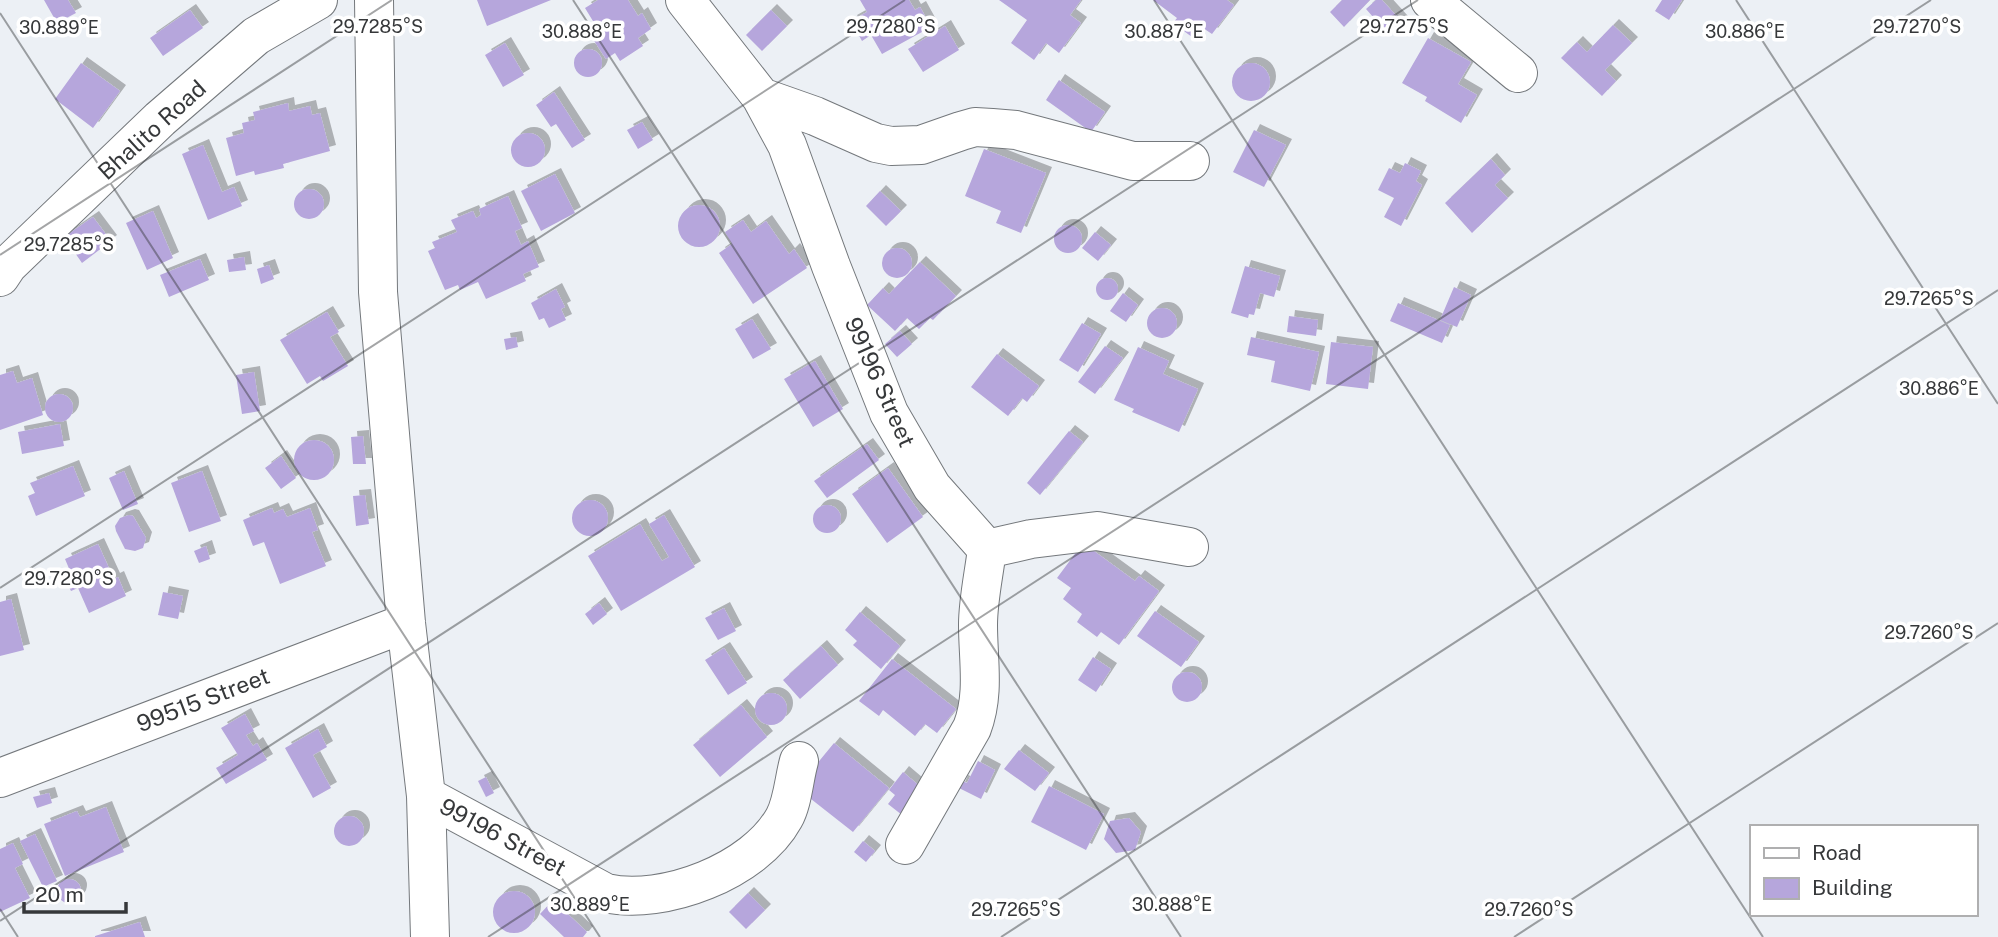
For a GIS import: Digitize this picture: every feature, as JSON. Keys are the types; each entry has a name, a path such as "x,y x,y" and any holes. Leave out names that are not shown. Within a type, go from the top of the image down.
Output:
{"street":[{"name":"Bhalito Road","path":"0,276 8,265 160,119 256,36 318,0"},
{"path":"374,0 377,292 406,623 426,796 430,937"},
{"name":"99196 Street","path":"685,0 761,97 787,145 889,413 932,487 987,549"},
{"path":"1430,0 1518,73"},
{"path":"761,97 815,116 876,143 891,146 921,145 961,131 992,128 1016,130 1133,161 1190,161"},
{"path":"905,845 977,715 980,691 978,622 987,549 1031,539 1097,531 1189,547"},
{"name":"99515 Street","path":"0,778 406,623"},
{"name":"99196 Street","path":"426,796 606,893 655,896 729,869 769,840 785,816 799,761"}],"building":[{"path":"44,0 68,0 76,13 57,23"},
{"path":"477,0 551,0 487,26"},
{"path":"598,0 628,0 638,16 642,13 651,29 638,38 643,46 620,61 615,53 606,59 591,36 599,31 585,8"},
{"path":"860,0 909,0 915,10 920,7 931,27 882,54 871,35 862,41 851,21 867,12"},
{"path":"999,0 1081,0 1070,15 1081,23 1059,53 1046,43 1034,60 1011,43 1027,20"},
{"path":"1153,0 1227,0 1234,5 1212,34 1200,26 1192,37 1173,23 1177,18"},
{"path":"1342,0 1370,0 1344,27 1330,12"},
{"path":"1376,0 1382,0 1402,22 1388,34 1366,9"},
{"path":"1662,0 1682,0 1669,20 1655,11"},
{"path":"190,10 203,28 163,56 150,38"},
{"path":"771,10 787,26 762,51 746,35"},
{"path":"1613,25 1632,43 1605,70 1616,81 1602,96 1561,58 1577,42 1587,52"},
{"path":"945,26 959,50 923,72 908,49"},
{"path":"1428,38 1471,62 1458,84 1477,95 1461,123 1425,101 1427,97 1402,83"},
{"path":"505,43 524,75 503,87 485,55"},
{"path":"588,49 598,53 602,63 598,73 588,77 578,73 574,63 578,53"},
{"path":"81,63 120,91 93,128 55,99"},
{"path":"1251,63 1264,69 1270,82 1264,95 1251,101 1238,95 1232,82 1238,69"},
{"path":"1059,80 1105,112 1091,132 1046,100"},
{"path":"554,92 585,140 572,148 556,124 551,127 536,105"},
{"path":"288,103 289,111 310,106 312,115 320,113 330,151 283,164 284,168 255,175 254,171 236,176 226,138 244,133 242,123 255,120 253,112"},
{"path":"642,122 653,140 638,149 627,130"},
{"path":"1254,130 1286,145 1264,187 1233,172"},
{"path":"528,133 540,138 545,150 540,162 528,167 516,162 511,150 516,138"},
{"path":"203,145 222,192 234,187 242,206 208,220 182,154"},
{"path":"984,149 1046,173 1021,233 996,223 1001,211 965,196"},
{"path":"1491,159 1505,175 1495,185 1508,198 1472,233 1445,203"},
{"path":"1405,163 1421,171 1416,181 1422,185 1401,226 1384,217 1394,198 1378,190 1389,168 1400,173"},
{"path":"555,174 575,213 541,231 521,191"},
{"path":"309,189 320,193 324,204 320,215 309,219 298,215 294,204 298,193"},
{"path":"880,191 901,211 886,226 866,206"},
{"path":"508,196 522,228 515,231 521,245 528,241 539,267 523,274 526,281 486,299 478,282 460,290 458,285 445,290 428,251 435,248 432,242 457,232 451,220 473,211 476,218 481,215 479,209"},
{"path":"699,205 714,211 720,226 714,241 699,247 684,241 678,226 684,211"},
{"path":"153,211 173,258 147,270 126,223"},
{"path":"93,217 111,241 82,263 64,237"},
{"path":"743,220 751,232 766,221 789,254 794,249 807,268 753,304 719,253 732,244 725,232"},
{"path":"1068,225 1078,229 1082,239 1078,249 1068,253 1058,249 1054,239 1058,229"},
{"path":"1095,232 1111,245 1098,261 1082,248"},
{"path":"897,248 908,252 912,263 908,274 897,278 886,274 882,263 886,252"},
{"path":"244,257 246,270 229,272 227,260"},
{"path":"200,259 209,280 169,297 160,275"},
{"path":"920,262 956,296 933,320 930,318 919,329 907,318 895,331 867,305 883,288 889,294"},
{"path":"269,265 274,279 261,284 257,269"},
{"path":"1245,266 1280,276 1274,297 1260,293 1254,315 1249,314 1248,318 1231,313"},
{"path":"1107,278 1115,281 1118,289 1115,297 1107,300 1099,297 1096,289 1099,281"},
{"path":"1454,287 1471,295 1457,327 1440,320"},
{"path":"556,289 565,307 561,309 566,320 549,328 544,318 539,320 531,303"},
{"path":"1123,293 1138,305 1126,322 1110,311"},
{"path":"1398,303 1450,325 1442,343 1390,321"},
{"path":"1162,308 1173,312 1177,323 1173,334 1162,338 1151,334 1147,323 1151,312"},
{"path":"327,312 339,332 330,337 348,366 323,381 320,376 307,384 280,340"},
{"path":"1289,316 1318,320 1316,336 1287,332"},
{"path":"752,319 771,349 753,359 735,329"},
{"path":"1082,323 1101,334 1078,372 1059,360"},
{"path":"900,331 912,344 897,357 885,344"},
{"path":"516,337 518,347 506,350 504,339"},
{"path":"1251,337 1319,352 1310,391 1271,382 1275,361 1247,355"},
{"path":"1331,342 1373,347 1368,389 1326,384"},
{"path":"1105,346 1123,358 1095,394 1078,382"},
{"path":"1138,347 1169,361 1163,374 1198,389 1179,432 1132,412 1134,409 1114,400"},
{"path":"997,354 1039,386 1027,402 1022,398 1008,416 971,387"},
{"path":"815,361 843,409 813,427 784,379"},
{"path":"13,371 17,383 32,378 43,415 0,430 0,375"},
{"path":"254,372 260,411 242,414 236,375"},
{"path":"59,394 69,398 73,408 69,418 59,422 49,418 45,408 49,398"},
{"path":"60,424 64,446 22,454 18,432"},
{"path":"1069,431 1083,442 1040,495 1027,483"},
{"path":"363,436 366,464 353,464 351,437"},
{"path":"314,440 322,441 328,446 333,452 333,468 328,474 322,479 314,480 306,479 300,474 295,468 294,460 295,452 300,446 306,441"},
{"path":"867,444 879,460 827,498 814,481"},
{"path":"281,456 296,478 281,489 265,468"},
{"path":"73,466 85,496 36,516 28,496 35,493 30,483"},
{"path":"888,468 923,517 887,543 852,494"},
{"path":"124,471 138,504 123,510 109,478"},
{"path":"202,471 221,521 189,532 171,483"},
{"path":"365,495 369,524 356,526 353,496"},
{"path":"590,500 603,505 608,518 603,531 590,536 577,531 572,518 577,505"},
{"path":"827,505 837,509 841,519 837,529 827,533 817,529 813,519 817,509"},
{"path":"272,508 274,513 283,509 287,517 310,508 318,530 312,532 326,566 280,584 264,542 253,546 243,520"},
{"path":"664,515 695,567 621,611 588,556 640,524 662,561 669,557 649,524"},
{"path":"133,516 146,538 143,548 135,551 125,549 115,526 120,518"},
{"path":"1083,543 1135,581 1139,576 1159,591 1119,645 1101,632 1097,637 1077,622 1082,614 1063,599 1071,588 1057,578"},
{"path":"98,544 114,579 118,577 126,596 89,613 78,588 71,591 66,581 73,578 65,559"},
{"path":"206,546 210,559 199,563 194,551"},
{"path":"163,592 183,596 178,619 158,615"},
{"path":"11,599 24,650 0,656 0,602"},
{"path":"599,603 607,614 593,625 585,614"},
{"path":"724,608 736,631 718,640 705,618"},
{"path":"1155,611 1199,642 1181,667 1137,636"},
{"path":"860,612 900,646 881,669 853,645 857,641 845,630"},
{"path":"821,646 838,665 800,699 783,680"},
{"path":"724,648 747,683 728,695 705,660"},
{"path":"1093,657 1111,669 1096,692 1078,680"},
{"path":"892,659 956,709 937,733 925,724 915,736 883,710 879,716 859,701"},
{"path":"1187,672 1198,676 1202,687 1198,698 1187,702 1176,698 1172,687 1176,676"},
{"path":"771,693 782,698 787,709 782,720 771,725 760,720 755,709 760,698"},
{"path":"741,705 767,737 720,777 693,745"},
{"path":"245,714 254,731 246,735 253,746 257,743 267,760 226,784 216,768 238,755 221,728"},
{"path":"318,729 327,747 313,755 331,788 313,798 285,748"},
{"path":"834,743 889,788 853,832 797,788"},
{"path":"1019,750 1049,773 1035,791 1004,769"},
{"path":"978,761 995,770 981,799 959,788 962,781 967,783"},
{"path":"903,772 923,789 902,815 888,804 895,795 889,790"},
{"path":"486,777 494,793 486,797 478,781"},
{"path":"1049,786 1104,814 1086,850 1031,822"},
{"path":"49,793 52,803 37,808 33,797"},
{"path":"106,807 124,852 65,876 44,824 77,811 80,817"},
{"path":"349,816 360,820 364,831 360,842 349,846 338,842 334,831 338,820"},
{"path":"1129,818 1141,832 1135,850 1116,853 1104,839 1110,821"},
{"path":"35,834 57,881 43,887 20,841"},
{"path":"863,841 875,851 866,862 854,852"},
{"path":"13,843 23,864 15,868 30,898 0,912 0,849"},
{"path":"69,879 78,882 81,891 78,900 69,903 60,900 57,891 60,882"},
{"path":"514,891 529,897 535,912 529,927 514,933 499,927 493,912 499,897"},
{"path":"748,893 765,910 746,929 729,912"},
{"path":"553,900 587,932 583,937 564,937 540,914"},
{"path":"140,922 145,937 95,937 95,936"}]}
